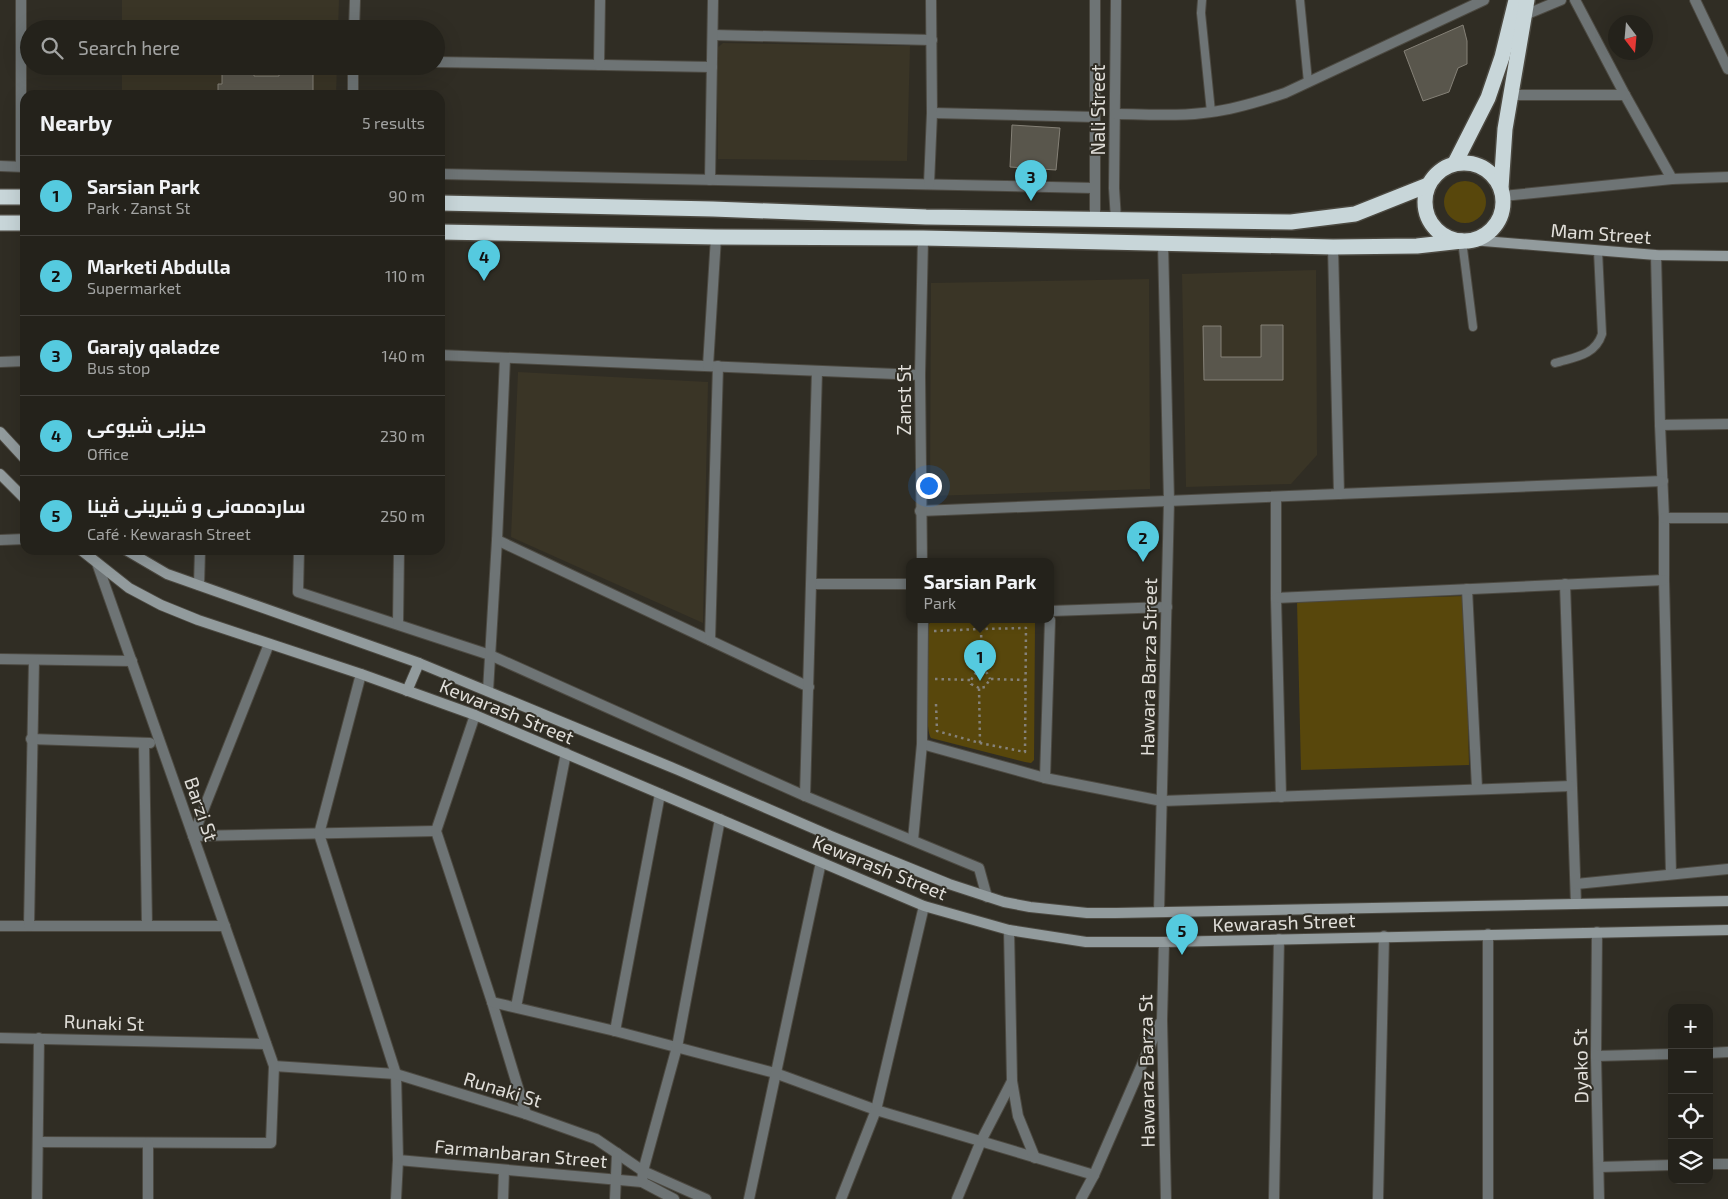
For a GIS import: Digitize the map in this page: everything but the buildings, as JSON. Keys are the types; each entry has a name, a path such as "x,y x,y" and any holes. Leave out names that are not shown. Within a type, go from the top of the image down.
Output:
{"highway":[{"path":"1455,164 1488,98 1502,57 1516,0"},
{"path":"445,232 716,237 923,238 1333,247 1417,246 1466,241 1487,234 1502,213 1502,158 1526,8"},
{"path":"1466,241 1445,236 1438,232 1428,218 1424,201 1428,185 1439,171 1463,162 1479,165 1493,174 1502,192"},
{"path":"445,203 1095,220 1291,222 1355,214 1428,185"},
{"path":"0,197 20,197"},
{"path":"0,223 20,223"}],"main road":[{"name":"Mam Street","path":"1466,241 1656,255 1728,256"},
{"path":"0,432 20,454"},
{"path":"0,474 20,494"},
{"name":"Kewarash Street","path":"87,555 129,588 161,605 198,620 362,674 475,714 924,906 1009,930 1086,942 1279,940 1384,936 1728,930"},
{"name":"Kewarash Street","path":"135,555 167,574 419,663 949,884 987,897 1030,907 1077,912 1116,913 1728,901"},
{"path":"407,691 419,663"}],"street":[{"path":"22,0 22,20"},
{"path":"354,20 355,0"},
{"path":"600,0 600,65"},
{"path":"710,180 713,0"},
{"path":"929,184 932,113 931,0"},
{"name":"Nali Street","path":"1095,0 1095,220"},
{"name":"Nali Street","path":"1116,0 1114,188 1116,220"},
{"path":"1115,114 1189,114 1211,112 1261,101 1308,82 1484,0"},
{"path":"1526,8 1560,0"},
{"path":"1575,0 1672,179"},
{"path":"1695,0 1728,69"},
{"path":"713,35 932,40"},
{"path":"445,62 712,67"},
{"path":"22,75 23,90"},
{"path":"353,75 353,90"},
{"path":"1511,95 1625,95"},
{"path":"932,113 1095,117"},
{"path":"0,166 20,166"},
{"path":"445,174 1094,188"},
{"path":"1502,192 1672,179 1728,178"},
{"path":"710,640 716,237"},
{"name":"Zanst St","path":"922,558 920,375 923,238"},
{"name":"Hawara Barza Street","path":"1159,911 1169,501 1163,243"},
{"path":"1333,247 1339,494"},
{"path":"1656,255 1664,518 1671,874"},
{"path":"445,356 920,375"},
{"path":"488,691 505,358"},
{"path":"0,362 20,361"},
{"path":"805,796 817,370"},
{"path":"1660,425 1728,424"},
{"path":"920,511 1663,481"},
{"path":"1276,497 1276,598 1281,797"},
{"path":"1664,518 1728,518"},
{"path":"0,540 20,539"},
{"path":"497,540 809,687"},
{"path":"199,584 200,555"},
{"path":"300,555 298,592 490,655 805,796 979,868 987,897"},
{"path":"398,624 399,555"},
{"name":"Barzi St","path":"97,564 274,1066"},
{"path":"1276,598 1664,580"},
{"path":"812,584 906,584"},
{"path":"1565,584 1576,904"},
{"path":"1468,589 1477,788"},
{"path":"1054,611 1166,607"},
{"path":"913,840 922,744 923,623"},
{"path":"1045,778 1050,623"},
{"path":"269,644 193,836 436,831"},
{"path":"0,659 132,661"},
{"path":"29,926 31,739 34,660"},
{"path":"362,674 319,834 396,1074 398,1160 396,1199"},
{"path":"475,714 436,831 492,1002 526,1114"},
{"path":"31,739 161,744"},
{"path":"144,743 147,926"},
{"path":"922,744 1045,778 1162,801 1571,786"},
{"path":"516,1007 566,753"},
{"path":"615,1031 660,794"},
{"path":"642,1176 677,1047 720,819"},
{"path":"749,1199 821,862"},
{"path":"1576,884 1728,869"},
{"path":"841,1199 876,1110 924,906"},
{"path":"0,926 225,926"},
{"path":"1009,930 1012,1081 1018,1116 1035,1158"},
{"name":"Dyako St","path":"1597,932 1596,1056 1600,1199"},
{"path":"1488,934 1488,1199"},
{"path":"1378,1199 1384,936"},
{"path":"1274,1199 1279,940"},
{"name":"Hawaraz Barza St","path":"1164,942 1162,1020 1166,1199"},
{"path":"492,1002 615,1031 775,1073 876,1110 1094,1176"},
{"path":"1082,1199 1094,1176 1162,1020"},
{"name":"Runaki St","path":"0,1038 266,1044"},
{"path":"37,1199 39,1038"},
{"path":"1713,1053 1728,1052"},
{"path":"1596,1056 1668,1054"},
{"path":"38,1142 271,1143 274,1066"},
{"name":"Runaki St","path":"274,1066 396,1074 526,1114 596,1139 617,1153 642,1176 674,1199"},
{"path":"957,1199 981,1141 1012,1081"},
{"path":"148,1143 148,1199"},
{"path":"615,1199 617,1153"},
{"name":"Farmanbaran Street","path":"398,1160 615,1179 642,1176"},
{"path":"1713,1164 1728,1164"},
{"path":"1599,1167 1668,1165"},
{"path":"503,1199 504,1170"},
{"name":"Runaki St","path":"642,1176 706,1199"}],"lane":[{"path":"1202,0 1201,13 1211,112"},
{"path":"1300,0 1308,82"},
{"path":"1466,241 1473,327"},
{"path":"1555,363 1590,352 1599,344 1602,334 1598,251"}],"path":[{"path":"981,628 982,670 990,679"},
{"path":"934,640 934,630 1026,628 1026,752 980,743 937,731 936,697"},
{"path":"935,670 935,680 971,680"},
{"path":"971,680 976,673 982,670"},
{"path":"990,679 1026,680"},
{"path":"971,680 971,684 979,688 986,687 990,679"},
{"path":"979,688 980,743"}],"shaded area":[{"path":"122,0 339,0 338,20 122,20"},
{"path":"723,43 910,46 907,161 718,159 717,48"},
{"path":"122,75 337,75 336,90 122,90"},
{"path":"1465,181 1480,187 1486,202 1480,217 1465,223 1450,217 1444,202 1450,187"},
{"path":"1316,270 1317,455 1291,484 1186,487 1182,274"},
{"path":"1149,279 1150,489 930,496 931,283"},
{"path":"518,372 708,382 703,623 511,537"},
{"path":"1465,596 1469,765 1301,770 1297,601"},
{"path":"930,623 1035,623 1034,760 1031,763 931,738 927,719 927,626"}],"place":[{"name":"Garajy qaladze","path":"1031,201"},
{"name":"حیزبی شیوعی","path":"484,281"},
{"name":"Marketi Abdulla","path":"1143,562"},
{"name":"Sarsian Park","path":"980,681"},
{"name":"سارده‌مه‌نی و شیرینی ڤینا","path":"1182,955"}]}
